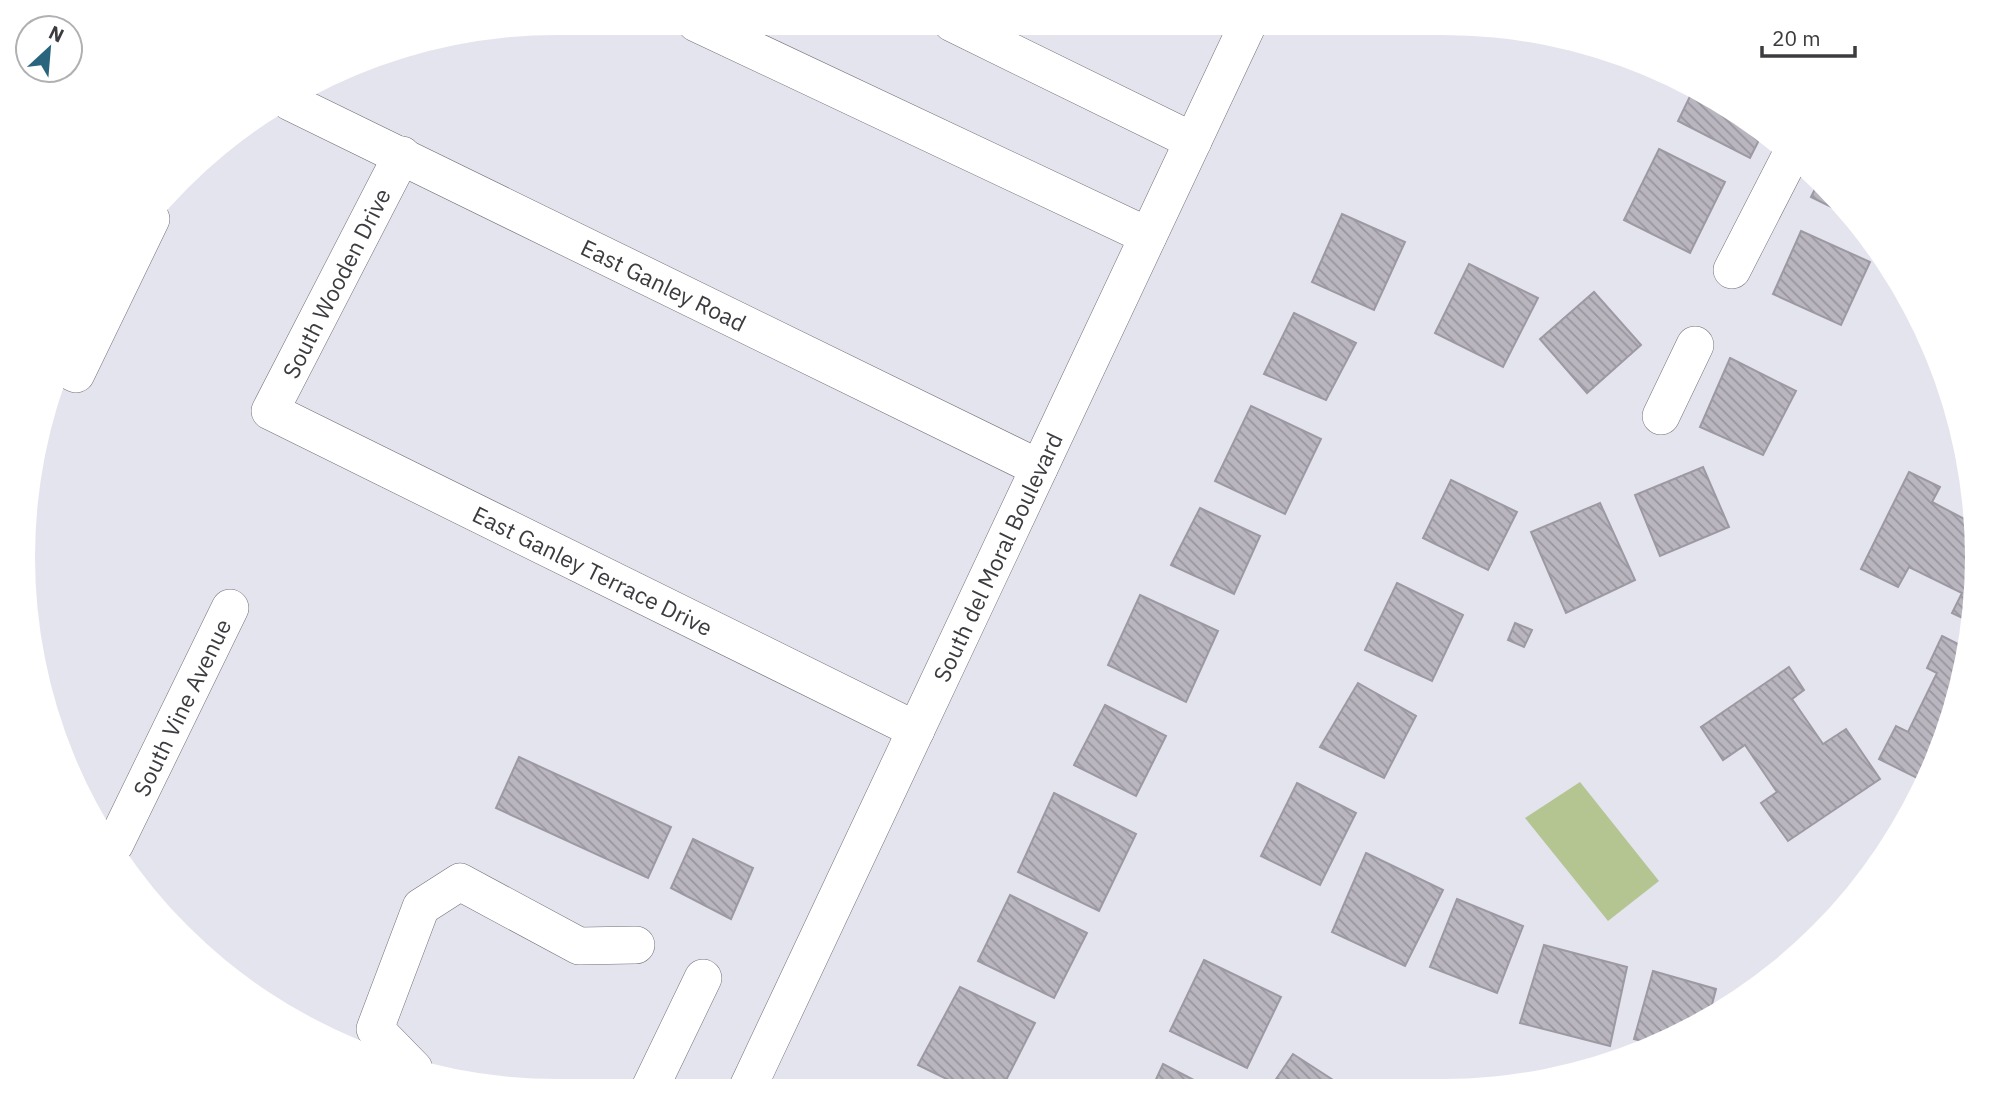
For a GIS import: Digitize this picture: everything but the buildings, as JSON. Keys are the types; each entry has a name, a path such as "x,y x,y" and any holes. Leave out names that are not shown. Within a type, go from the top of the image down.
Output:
{"street":[{"path":"721,35 1148,236"},
{"path":"977,35 1193,141"},
{"name":"South del Moral Boulevard","path":"752,1079 1243,35"},
{"name":"East Ganley Road","path":"296,105 1039,468"},
{"name":"South Wooden Drive","path":"270,411 402,155"},
{"path":"1732,270 1786,164"},
{"path":"70,371 76,374 138,246"},
{"path":"1661,415 1695,345"},
{"name":"East Ganley Terrace Drive","path":"270,411 916,730"},
{"name":"South Vine Avenue","path":"118,838 230,608"},
{"path":"400,1054 375,1029 421,906 460,882 579,946 636,945"},
{"path":"654,1079 703,978"}],"green space":[{"path":"1580,782 1659,881 1608,921 1525,818"}]}
